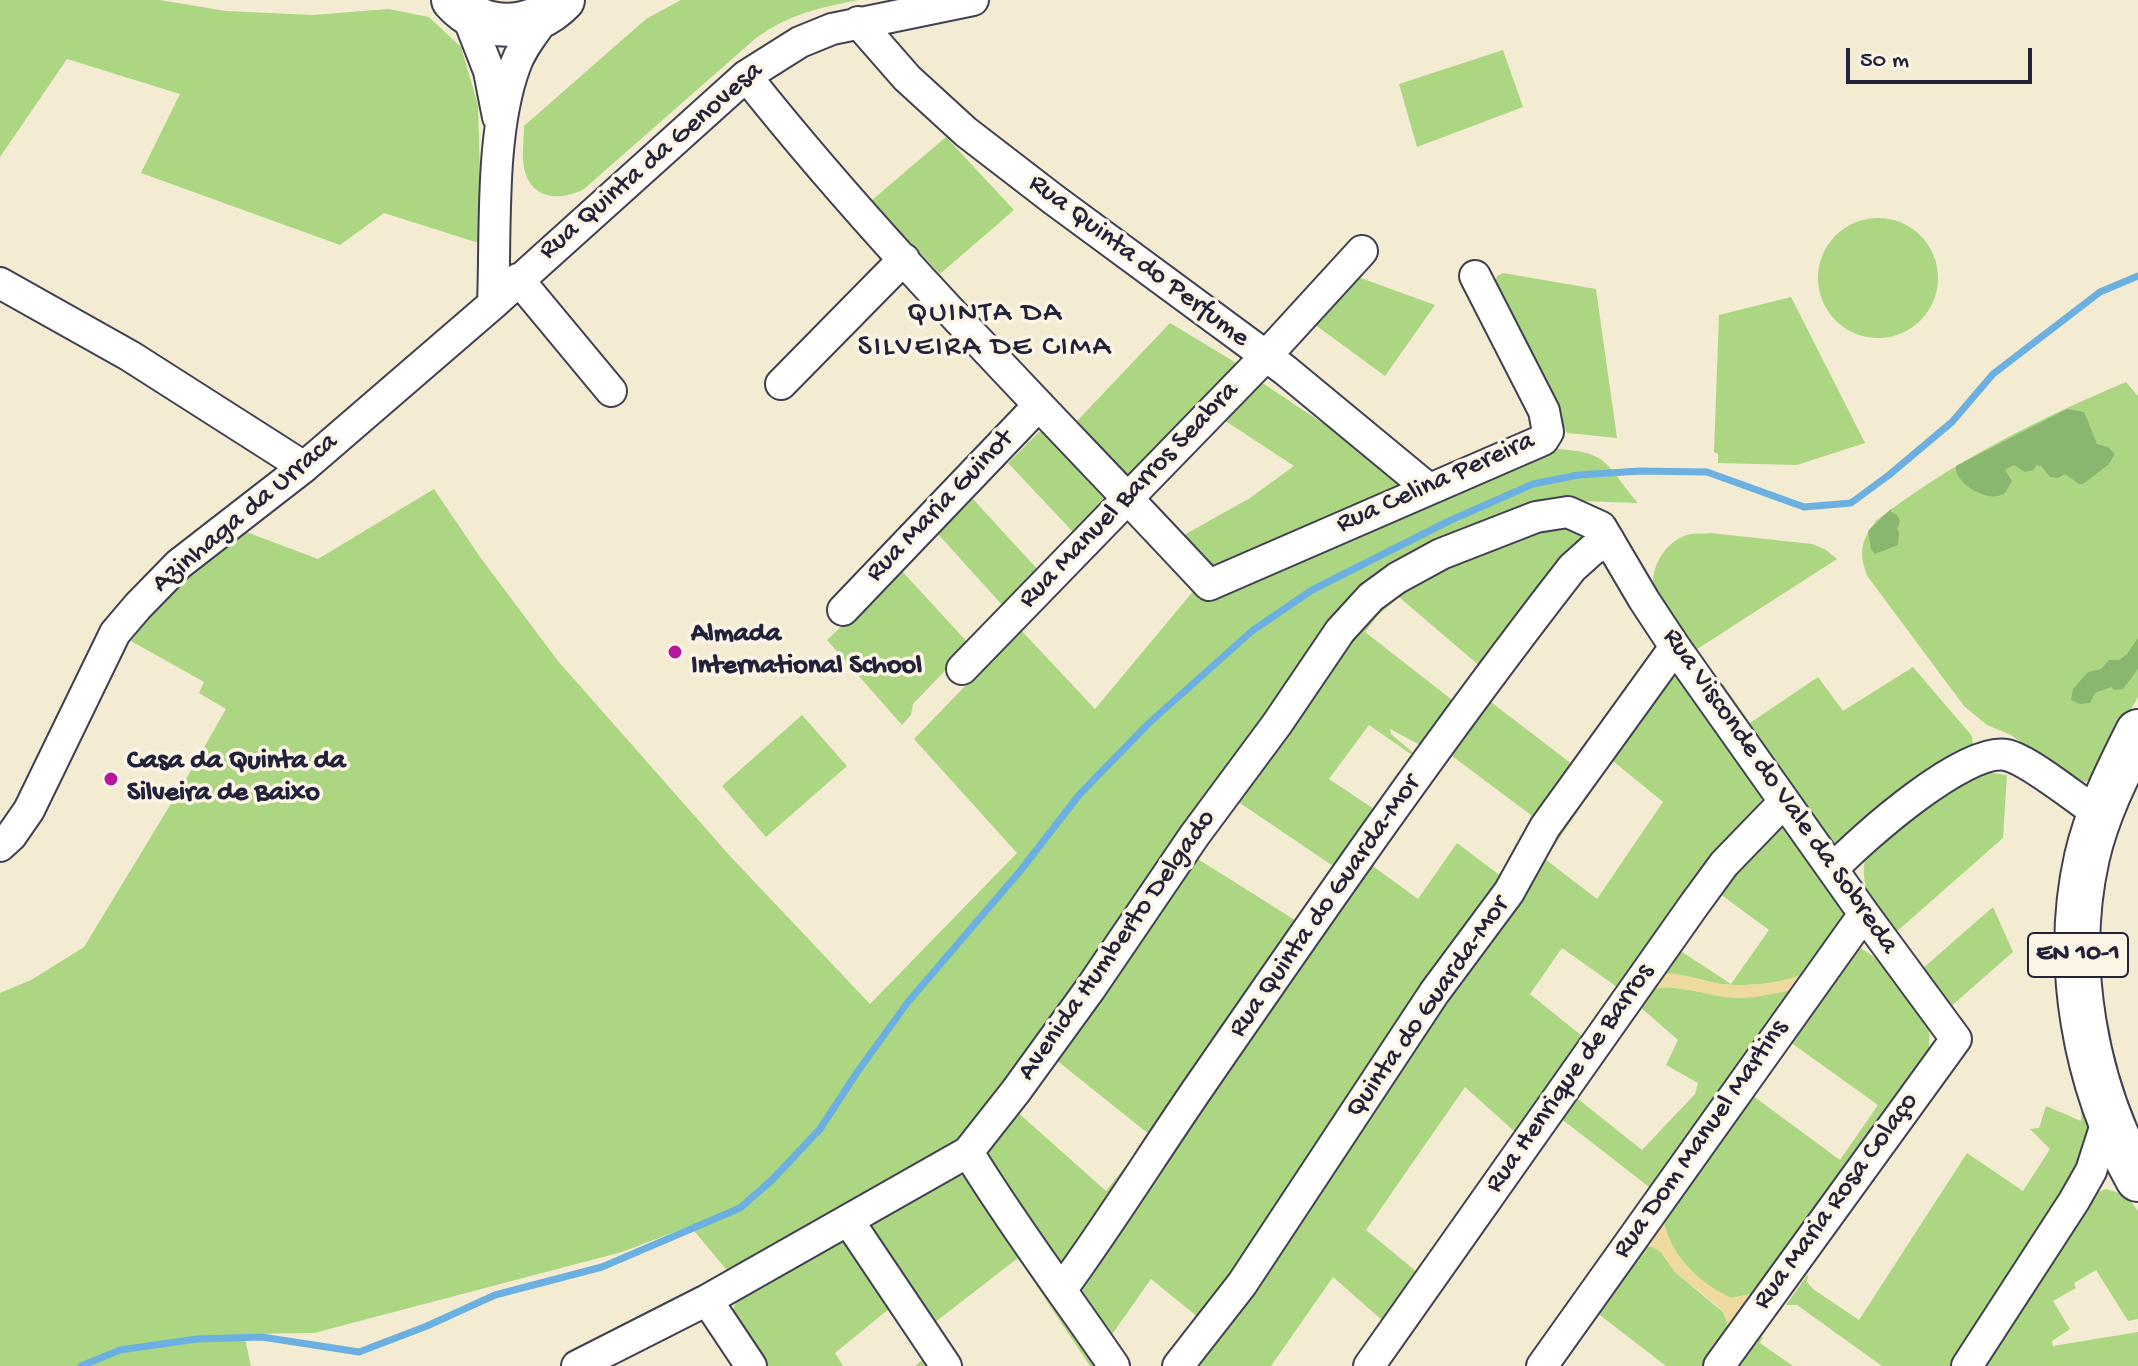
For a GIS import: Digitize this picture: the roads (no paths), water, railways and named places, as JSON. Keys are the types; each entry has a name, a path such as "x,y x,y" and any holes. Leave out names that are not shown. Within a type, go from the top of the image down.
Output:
{"main road":[{"path":"456,5 481,21 508,25 526,23 558,5"},
{"name":"EN 10-1","path":"2138,732 2100,815 2085,869 2078,952 2087,1040 2108,1118 2138,1180"}],"street":[{"name":"Rua Quinta da Genovesa","path":"493,304 746,76 800,42 858,22 973,0"},
{"path":"456,5 489,71 500,127"},
{"path":"493,304 500,127 518,57 531,35 558,5"},
{"name":"Rua Quinta do Perfume","path":"858,22 907,78 966,132 1285,370 1429,489"},
{"path":"746,76 794,137 904,259 1129,499"},
{"name":"Rua Manuel Barros Seabra","path":"962,669 1265,357 1362,251"},
{"path":"781,384 904,259"},
{"name":"Rua Celina Pereira","path":"1129,499 1209,585 1543,440 1548,432 1544,411 1475,276"},
{"name":"Rua Quinta da Genovesa","path":"518,279 611,391"},
{"path":"0,283 130,356 304,467"},
{"name":"Azinhaga da Urraca","path":"0,846 29,810 115,633 179,564 304,467 493,304"},
{"name":"Rua Maria Guinot","path":"843,610 1039,405"},
{"name":"Avenida Humberto Delgado","path":"577,1366 707,1300 968,1152 1090,989 1340,631 1371,597 1397,578 1441,554 1536,517 1568,512 1601,527 1609,540"},
{"name":"Rua Visconde do Vale da Sobreda","path":"1609,540 1675,647 1956,1039"},
{"name":"Rua Quinta do Guarda-Mor","path":"1062,1289 1108,1226 1199,1086 1476,696 1572,568 1609,540"},
{"name":"Quinta do Guarda-Mor","path":"1178,1366 1242,1284 1434,993 1509,892 1545,827 1675,647"},
{"path":"1833,869 1856,845 1935,784 1981,758 2006,754 2031,766 2100,815"},
{"name":"Rua Henrique de Barros","path":"1369,1366 1724,864 1784,802"},
{"name":"Rua Dom Manuel Martins","path":"1542,1366 1864,914"},
{"name":"Rua Maria Rosa Colaço","path":"1719,1366 1956,1039"},
{"path":"1967,1366 2074,1201 2091,1171 2108,1118"},
{"path":"968,1152 1011,1221 1114,1366"},
{"path":"2074,1201 2092,1187 2108,1182 2138,1180"},
{"path":"848,1220 946,1366"},
{"path":"707,1300 751,1366"}],"waterway":[{"path":"81,1366 120,1350 197,1339 262,1337 359,1352 495,1295 602,1267 740,1208 772,1180 820,1129 908,1002 1021,870 1079,795 1148,724 1252,631 1312,590 1449,521 1533,484 1578,475 1640,471 1707,472 1804,507 1851,503 1952,422 1993,374 2100,292 2138,276"}],"place":[{"name":"Almada International School","path":"675,652"},
{"name":"Casa da Quinta da Silveira de Baixo","path":"111,779"}],"district":[{"name":"QUINTA DA SILVEIRA DE CIMA","path":"985,332"}]}
